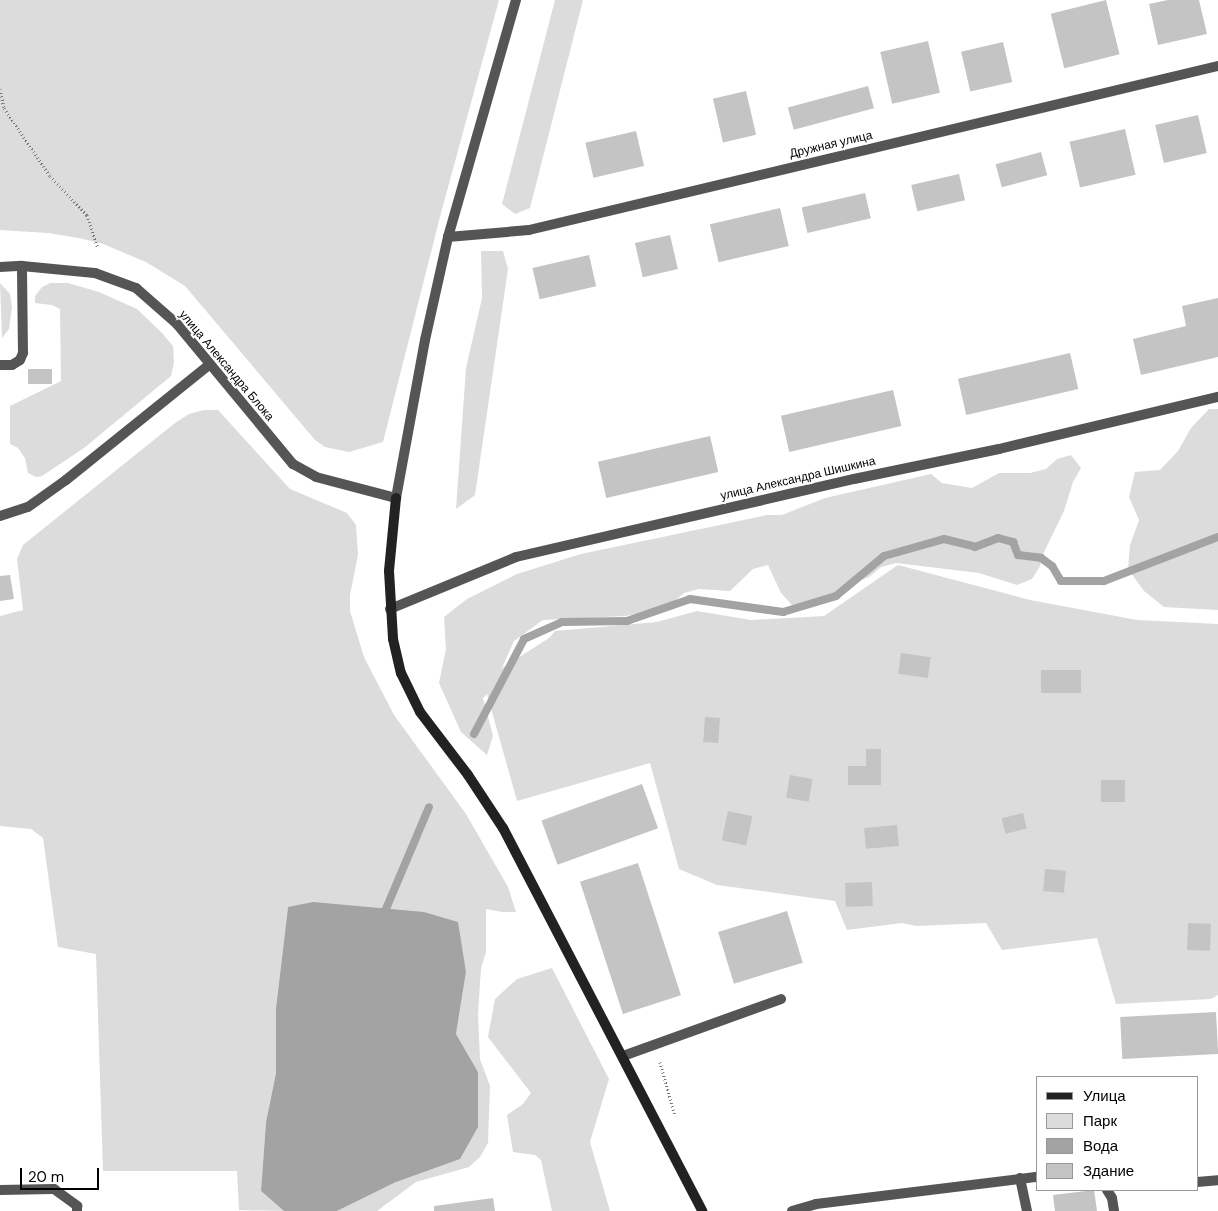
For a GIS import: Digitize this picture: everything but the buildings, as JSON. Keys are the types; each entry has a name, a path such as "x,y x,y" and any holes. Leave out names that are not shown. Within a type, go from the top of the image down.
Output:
{"street":[{"path":"516,0 448,237 425,340 396,498 389,562 393,638 401,673 420,712 468,775 503,828 702,1211"},
{"name":"Дружная улица","path":"448,237 529,230 1218,66"},
{"path":"0,365 12,365 20,360 23,353 22,266"},
{"name":"улица Александра Блока","path":"0,267 22,266 95,273 136,288 177,324 292,464 316,477 396,498"},
{"path":"0,516 28,507 66,480 209,365"},
{"name":"улица Александра Шишкина","path":"390,609 516,557 845,481 999,449 1218,396"},
{"path":"623,1056 780,999"},
{"path":"1020,1178 1027,1211"},
{"path":"792,1211 816,1204 1020,1178 1036,1178"},
{"path":"1198,1182 1218,1180"},
{"path":"0,1190 54,1189 77,1206 77,1211"},
{"path":"1107,1191 1112,1198 1114,1211"}],"path":[{"path":"0,89 4,108 50,176 87,215 97,246"},
{"path":"654,1045 680,1133 664,1140"}],"green space":[{"path":"0,0 499,0 441,213 383,442 349,452 325,447 315,440 185,286 146,262 103,244 79,238 48,233 0,230"},
{"path":"555,0 583,0 530,208 515,214 502,204"},
{"path":"481,251 503,251 508,269 475,495 456,509 466,368 482,298"},
{"path":"0,283 10,294 12,307 9,329 2,338"},
{"path":"50,283 68,283 99,292 137,309 173,346 174,363 171,376 84,448 42,476 36,477 28,473 25,458 18,448 10,444 10,406 61,381 60,309 52,305 35,303 35,296 42,287"},
{"path":"1209,409 1218,409 1218,610 1164,607 1144,591 1128,569 1130,545 1139,520 1129,497 1135,472 1160,470 1178,451 1191,428"},
{"path":"204,410 218,410 290,489 347,513 356,525 358,555 350,595 350,611 364,657 394,715 466,814 508,887 516,912 486,909 486,952 481,968 478,1015 480,1059 490,1086 488,1143 480,1157 469,1167 416,1182 377,1211 337,1211 396,1182 478,1072 456,1034 466,972 288,907 276,1008 276,1073 266,1122 261,1191 284,1211 239,1210 237,1171 103,1171 96,954 58,947 43,838 31,829 0,826 0,616 23,610 17,559 23,545 175,423 189,414"},
{"path":"1071,455 1081,468 1073,482 1064,511 1044,552 1040,566 1032,579 1017,585 979,573 896,563 881,567 869,577 852,583 826,600 792,605 781,593 768,565 753,569 730,591 699,589 684,593 670,605 654,611 625,616 543,620 514,641 502,668 549,638 555,631 657,622 697,611 751,620 824,616 898,565 1030,600 1137,620 1218,624 1218,995 1211,999 1116,1004 1097,938 1002,950 986,923 916,926 902,923 847,930 835,901 717,885 679,869 650,763 517,801 487,694 483,698 493,736 487,755 461,732 439,683 446,649 444,617 467,599 517,574 581,554 767,515 782,515 825,498 931,474 942,483 972,488 999,473 1030,473 1046,469 1057,459"},
{"path":"552,968 609,1079 590,1142 610,1211 552,1211 541,1160 535,1155 513,1152 507,1115 523,1104 531,1093 488,1037 495,999 517,979"}],"water":[{"path":"313,902 424,912 458,922 466,972 456,1034 478,1072 478,1127 460,1159 396,1182 337,1211 284,1211 261,1191 266,1122 276,1073 276,1008 288,907"}],"waterway":[{"path":"474,734 524,639 562,622 627,621 690,599 783,612 836,596 884,556 944,539 975,547 998,538 1013,542 1018,555 1041,558 1052,566 1061,581 1104,581 1218,537"},
{"path":"383,916 429,807"}]}
